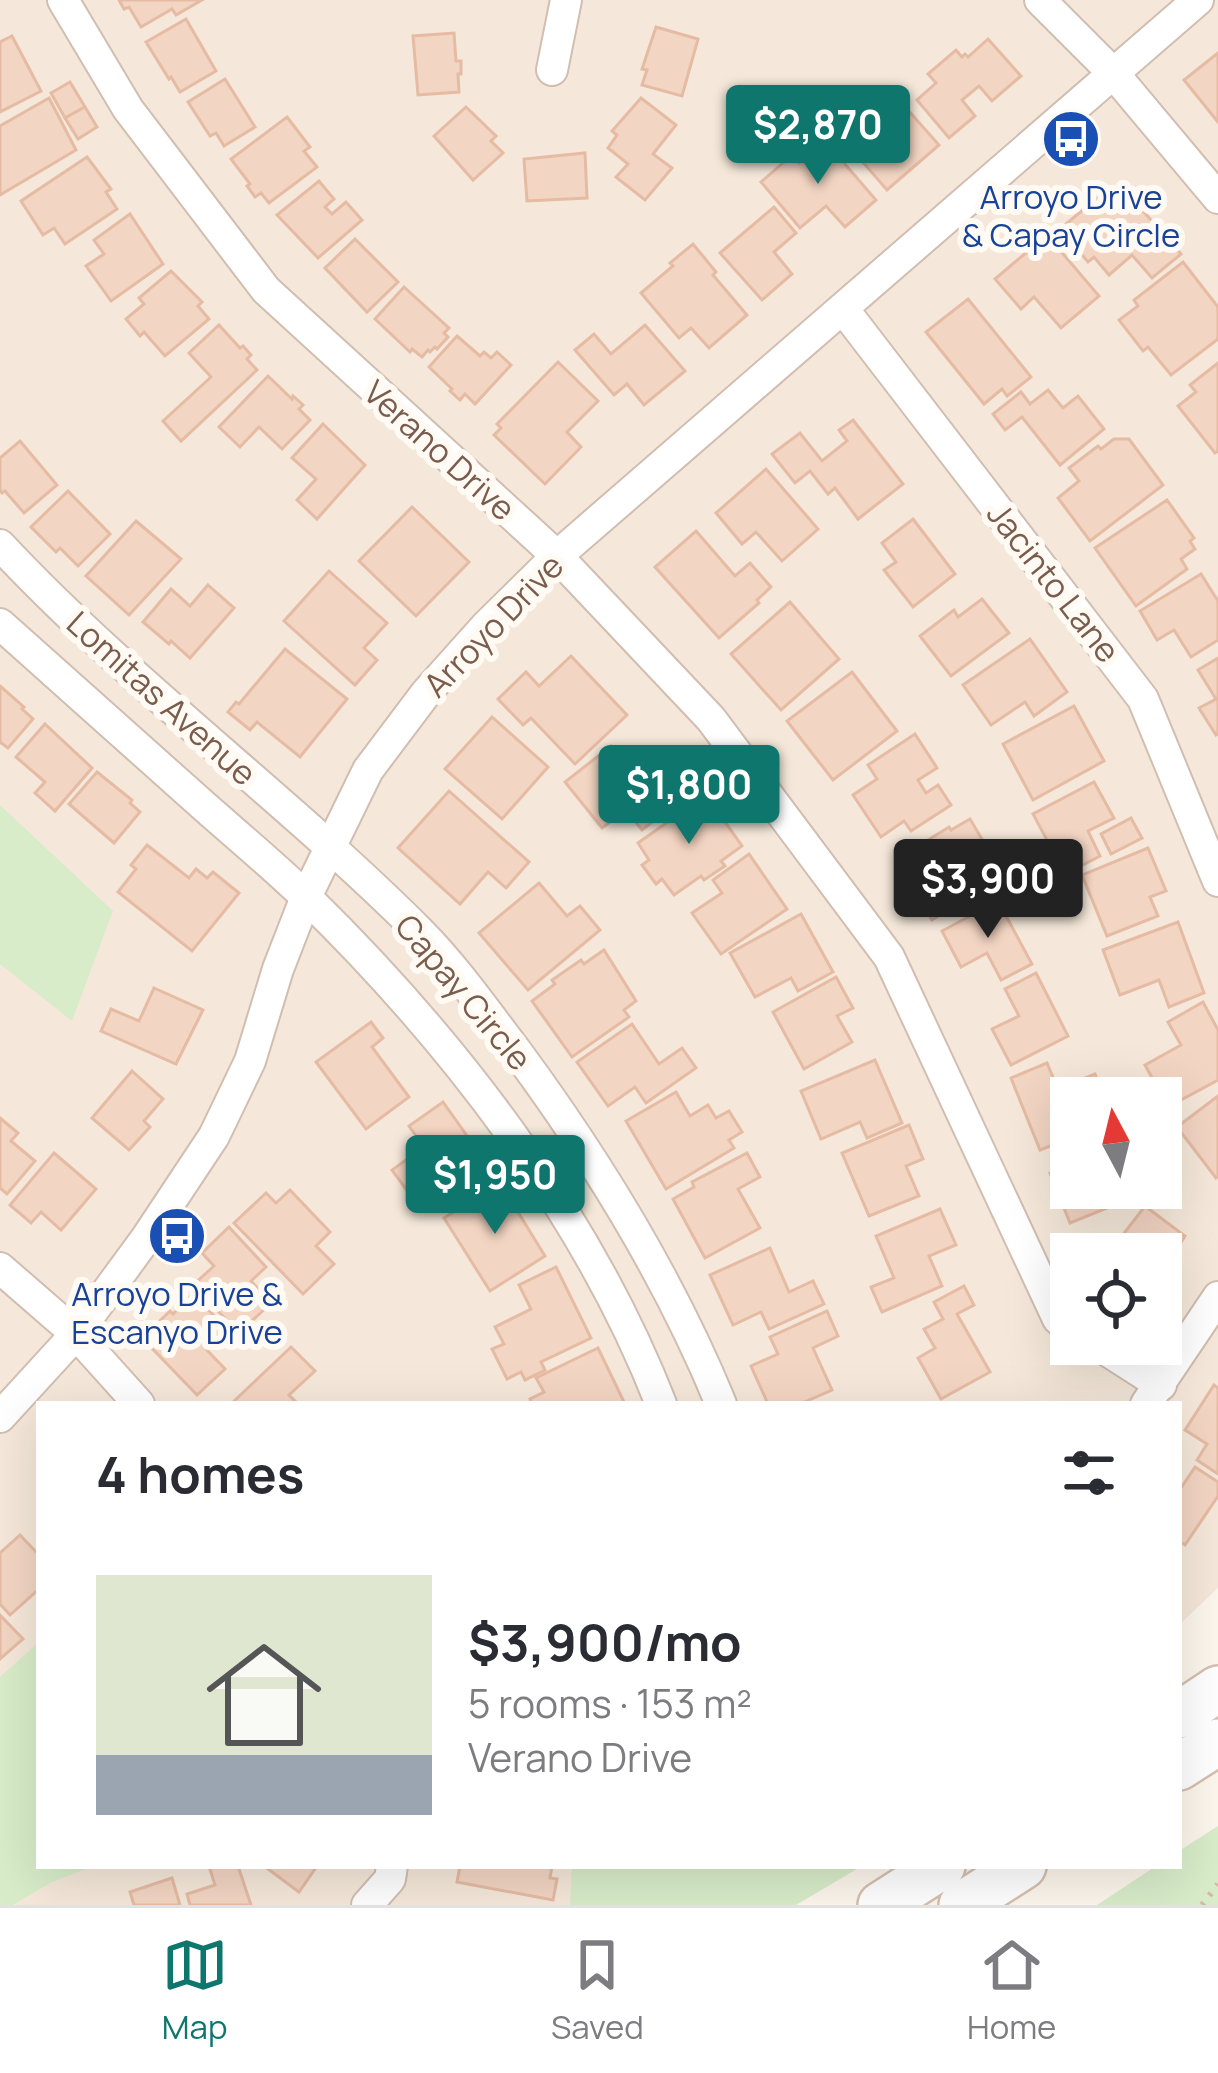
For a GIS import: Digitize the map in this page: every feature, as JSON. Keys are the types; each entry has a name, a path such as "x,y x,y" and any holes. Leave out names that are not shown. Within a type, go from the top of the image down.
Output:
{"main road":[{"path":"1182,1712 1218,1689"},
{"path":"1182,1765 1218,1742"},
{"path":"881,1905 937,1869"},
{"path":"962,1905 1018,1869"}],"street":[{"name":"Verano Drive","path":"63,0 128,109 266,290 557,556 711,719 890,957 1050,1302"},
{"path":"553,70 566,0"},
{"path":"1040,0 1114,74 1218,198"},
{"name":"Arroyo Drive","path":"0,1417 76,1334 214,1136 250,1061 278,969 329,847 368,770 426,693 557,556 1198,0"},
{"name":"Jacinto Lane","path":"844,310 1143,699 1218,881"},
{"name":"Lomitas Avenue","path":"0,545 56,605 329,847"},
{"name":"Lomitas Avenue","path":"0,624 306,897"},
{"name":"Capay Circle","path":"329,847 424,935 571,1126 639,1234 720,1401"},
{"name":"Capay Circle","path":"306,897 454,1056 521,1148 592,1261 660,1401"},
{"path":"0,1268 76,1334 136,1401"},
{"path":"1121,1365 1154,1394 1218,1297"},
{"path":"367,1905 390,1879 392,1869"}],"path":[{"path":"1202,1905 1218,1883"}],"shaded area":[{"path":"0,0 1218,0 1218,1588 1182,1622 1182,1401 36,1401 36,1869 572,1869 570,1905 0,1905"}],"green space":[{"path":"0,805 113,911 72,1021 0,964"},
{"path":"36,1645 36,1869 86,1869 13,1905 0,1905 0,1677"},
{"path":"1218,1826 1218,1905 1097,1905 1151,1869 1182,1869 1182,1849"},
{"path":"572,1869 857,1869 796,1905 570,1905"}],"building":[{"path":"119,0 202,0 176,15 172,9 141,27"},
{"path":"186,19 216,71 180,92 146,42"},
{"path":"656,27 698,39 682,96 642,85 647,70 642,69"},
{"path":"454,33 456,61 461,61 459,92 418,95 413,36"},
{"path":"12,36 41,91 0,112 0,42"},
{"path":"988,39 1021,76 992,101 979,86 962,100 975,116 949,138 917,100 936,83 928,74 956,50 968,57"},
{"path":"1218,53 1218,122 1184,80"},
{"path":"225,79 255,127 224,146 216,133 210,136 188,102"},
{"path":"70,82 85,107 65,118 51,93"},
{"path":"49,98 76,150 0,195 0,126"},
{"path":"641,98 676,125 653,154 672,168 645,200 616,177 628,164 608,148 617,135 612,131"},
{"path":"899,100 939,145 887,190 847,144"},
{"path":"85,107 97,127 78,139 65,118"},
{"path":"466,107 496,136 491,141 503,153 473,180 434,136"},
{"path":"287,117 310,147 304,151 317,167 269,203 261,193 255,197 231,159"},
{"path":"825,141 876,200 845,227 826,206 800,228 761,182 792,155 799,163"},
{"path":"585,153 587,198 527,201 524,159"},
{"path":"87,157 111,189 106,192 117,209 65,244 54,228 43,235 21,201"},
{"path":"319,181 334,199 325,207 332,214 346,202 362,220 318,258 277,215"},
{"path":"1103,193 1115,207 1129,195 1181,254 1152,278 1132,255 1109,275 1094,257 1088,262 1060,229"},
{"path":"774,207 796,233 774,252 792,274 762,300 720,253"},
{"path":"130,214 163,264 111,301 86,266 104,254 94,240"},
{"path":"1047,235 1099,296 1061,328 1034,297 1021,309 995,279"},
{"path":"355,239 398,282 367,312 325,268"},
{"path":"693,244 747,315 709,348 691,328 679,338 641,293"},
{"path":"1183,262 1218,307 1218,339 1171,375 1148,347 1143,351 1119,320 1138,306 1134,300"},
{"path":"171,271 202,302 198,306 209,319 165,356 126,319 144,304 139,298"},
{"path":"404,287 449,328 437,349 422,357 410,352 375,319"},
{"path":"968,299 1031,377 1007,396 1002,389 984,404 926,332"},
{"path":"219,325 251,355 247,359 257,370 181,441 163,421 211,377 189,353"},
{"path":"645,325 685,371 644,405 627,384 614,395 575,350 594,334 611,354"},
{"path":"457,336 480,356 484,352 491,358 497,352 511,365 475,404 465,394 460,400 429,367"},
{"path":"558,362 598,401 567,432 581,447 545,484 494,435 501,428 497,424"},
{"path":"1218,363 1215,453 1178,406 1196,392 1190,385"},
{"path":"268,376 303,405 299,409 310,420 282,449 259,427 240,447 219,427"},
{"path":"1048,390 1063,408 1078,396 1104,429 1060,465 1022,417 1005,430 993,414 1021,392 1030,404"},
{"path":"853,420 903,484 858,519 835,488 828,494 810,471 795,483 772,454 800,433 822,461 847,441 839,430"},
{"path":"323,424 365,465 317,519 297,500 316,479 292,458"},
{"path":"1114,439 1129,439 1163,485 1090,541 1058,498 1079,481 1069,468"},
{"path":"20,441 57,485 24,513 0,490 0,458"},
{"path":"766,469 818,529 782,561 756,532 742,544 716,513"},
{"path":"68,491 110,534 78,566 31,527"},
{"path":"1167,500 1194,538 1190,541 1195,549 1181,559 1187,569 1136,606 1095,548"},
{"path":"412,507 469,562 416,616 359,561"},
{"path":"913,519 955,574 913,607 884,570 896,562 882,543"},
{"path":"136,521 181,559 129,615 86,576"},
{"path":"696,531 735,576 750,563 771,587 719,638 655,567"},
{"path":"329,571 387,623 364,648 377,660 355,685 284,621"},
{"path":"1201,574 1218,601 1218,640 1191,657 1174,630 1157,640 1140,611"},
{"path":"208,585 234,608 190,658 143,622 171,589 190,606"},
{"path":"982,599 1009,633 951,676 920,636 954,610 958,617"},
{"path":"790,602 839,659 781,710 731,654"},
{"path":"1030,639 1067,692 1034,716 1025,702 991,725 963,685"},
{"path":"285,649 347,699 300,757 257,722 250,730 228,712"},
{"path":"571,656 627,715 575,764 531,718 523,725 498,699 526,672 539,686"},
{"path":"1218,658 1216,735 1199,708 1216,699 1198,670"},
{"path":"852,672 897,731 833,780 787,721"},
{"path":"0,686 33,719 8,748 0,742"},
{"path":"1074,706 1104,761 1033,800 1003,744"},
{"path":"492,717 548,767 502,819 445,769"},
{"path":"45,724 92,768 55,811 35,793 45,782 16,757"},
{"path":"915,734 937,768 918,780 926,793 938,785 951,805 911,831 904,821 881,837 853,795 877,779 868,765"},
{"path":"611,746 618,755 626,749 645,774 667,757 693,790 642,830 626,810 602,828 565,782"},
{"path":"97,772 140,812 114,843 69,804"},
{"path":"1094,782 1114,818 1088,831 1100,856 1065,874 1033,814"},
{"path":"449,791 529,862 506,888 488,872 460,904 398,848"},
{"path":"706,795 742,846 721,861 725,866 674,895 662,879 656,884 642,865 649,860 638,843"},
{"path":"1131,818 1142,838 1111,854 1101,834"},
{"path":"970,819 999,868 980,879 985,887 932,920 896,860"},
{"path":"147,845 189,878 196,869 207,878 213,872 239,893 192,951 118,892"},
{"path":"1148,848 1166,891 1150,897 1158,916 1107,936 1082,875"},
{"path":"749,854 787,909 721,954 692,913 722,893 713,880"},
{"path":"539,883 567,916 580,906 600,930 528,990 479,933"},
{"path":"998,901 1032,964 1001,980 987,953 961,967 942,931"},
{"path":"801,914 833,972 798,991 791,978 755,997 730,953"},
{"path":"1178,922 1204,993 1169,1007 1159,980 1120,995 1103,950"},
{"path":"604,950 636,1001 624,1010 629,1017 572,1057 532,1001 555,984 552,980"},
{"path":"1036,973 1068,1036 1011,1065 992,1029 1019,1016 1005,989"},
{"path":"836,977 853,1008 837,1016 852,1042 804,1069 773,1012"},
{"path":"154,988 203,1010 176,1064 101,1031 111,1009 139,1021"},
{"path":"1203,1002 1218,1030 1218,1080 1182,1099 1182,1077 1152,1077 1145,1065 1181,1045 1168,1022"},
{"path":"371,1022 383,1038 372,1047 409,1097 366,1129 316,1062"},
{"path":"632,1024 659,1064 682,1048 696,1068 646,1103 635,1087 608,1106 577,1062"},
{"path":"875,1060 902,1123 867,1138 860,1122 821,1139 801,1091"},
{"path":"1047,1063 1053,1077 1050,1146 1040,1150 1011,1078"},
{"path":"132,1071 163,1099 144,1121 150,1127 129,1150 92,1118"},
{"path":"676,1092 690,1116 708,1105 716,1118 729,1111 742,1132 729,1140 734,1148 666,1189 626,1121"},
{"path":"1218,1096 1216,1178 1182,1134 1182,1123"},
{"path":"443,1102 487,1164 421,1210 392,1170 424,1147 409,1126"},
{"path":"0,1118 18,1133 11,1141 35,1161 7,1194 0,1188"},
{"path":"909,1125 923,1159 906,1166 919,1196 869,1216 842,1153"},
{"path":"54,1153 96,1189 61,1230 41,1212 31,1223 10,1205"},
{"path":"747,1153 760,1177 738,1189 760,1228 705,1258 673,1199 694,1187 692,1182"},
{"path":"500,1183 545,1256 490,1291 444,1218"},
{"path":"290,1190 330,1232 316,1246 334,1264 303,1294 234,1223 266,1193 276,1203"},
{"path":"940,1209 956,1245 929,1256 942,1286 882,1312 871,1287 894,1278 876,1236"},
{"path":"1064,1209 1105,1209 1070,1223"},
{"path":"1143,1209 1149,1209 1181,1233 1124,1233"},
{"path":"229,1227 266,1267 251,1281 271,1303 239,1333 193,1285 214,1266 202,1253"},
{"path":"770,1248 789,1292 813,1281 824,1304 769,1329 761,1312 733,1325 710,1275"},
{"path":"556,1267 591,1338 541,1362 545,1370 525,1380 521,1372 507,1379 492,1349 504,1344 495,1327 531,1309 519,1285"},
{"path":"964,1286 974,1305 957,1314 990,1372 941,1399 918,1358 935,1348 924,1329 943,1319 934,1302"},
{"path":"193,1294 226,1328 205,1348 225,1369 197,1395 142,1338"},
{"path":"827,1311 838,1336 813,1348 832,1390 807,1401 767,1401 751,1366 778,1354 770,1337"},
{"path":"291,1347 315,1371 289,1395 295,1401 234,1401"},
{"path":"598,1348 624,1401 531,1401 544,1392 536,1378"},
{"path":"1214,1385 1218,1388 1218,1474 1197,1460 1207,1444 1185,1430"},
{"path":"1195,1467 1218,1482 1218,1496 1185,1545 1182,1543 1182,1486"},
{"path":"20,1535 36,1552 36,1592 10,1615 0,1604 0,1553"},
{"path":"0,1615 23,1639 0,1659"},
{"path":"210,1869 239,1869 251,1905 190,1905 187,1894 215,1885"},
{"path":"268,1869 315,1869 299,1892"},
{"path":"459,1869 552,1869 550,1878 557,1879 553,1900 457,1882"},
{"path":"172,1878 180,1905 134,1905 130,1892"}],"place":[{"name":"Arroyo Drive & Capay Circle","path":"1071,139"},
{"name":"Arroyo Drive & Escanyo Drive","path":"177,1236"}]}
